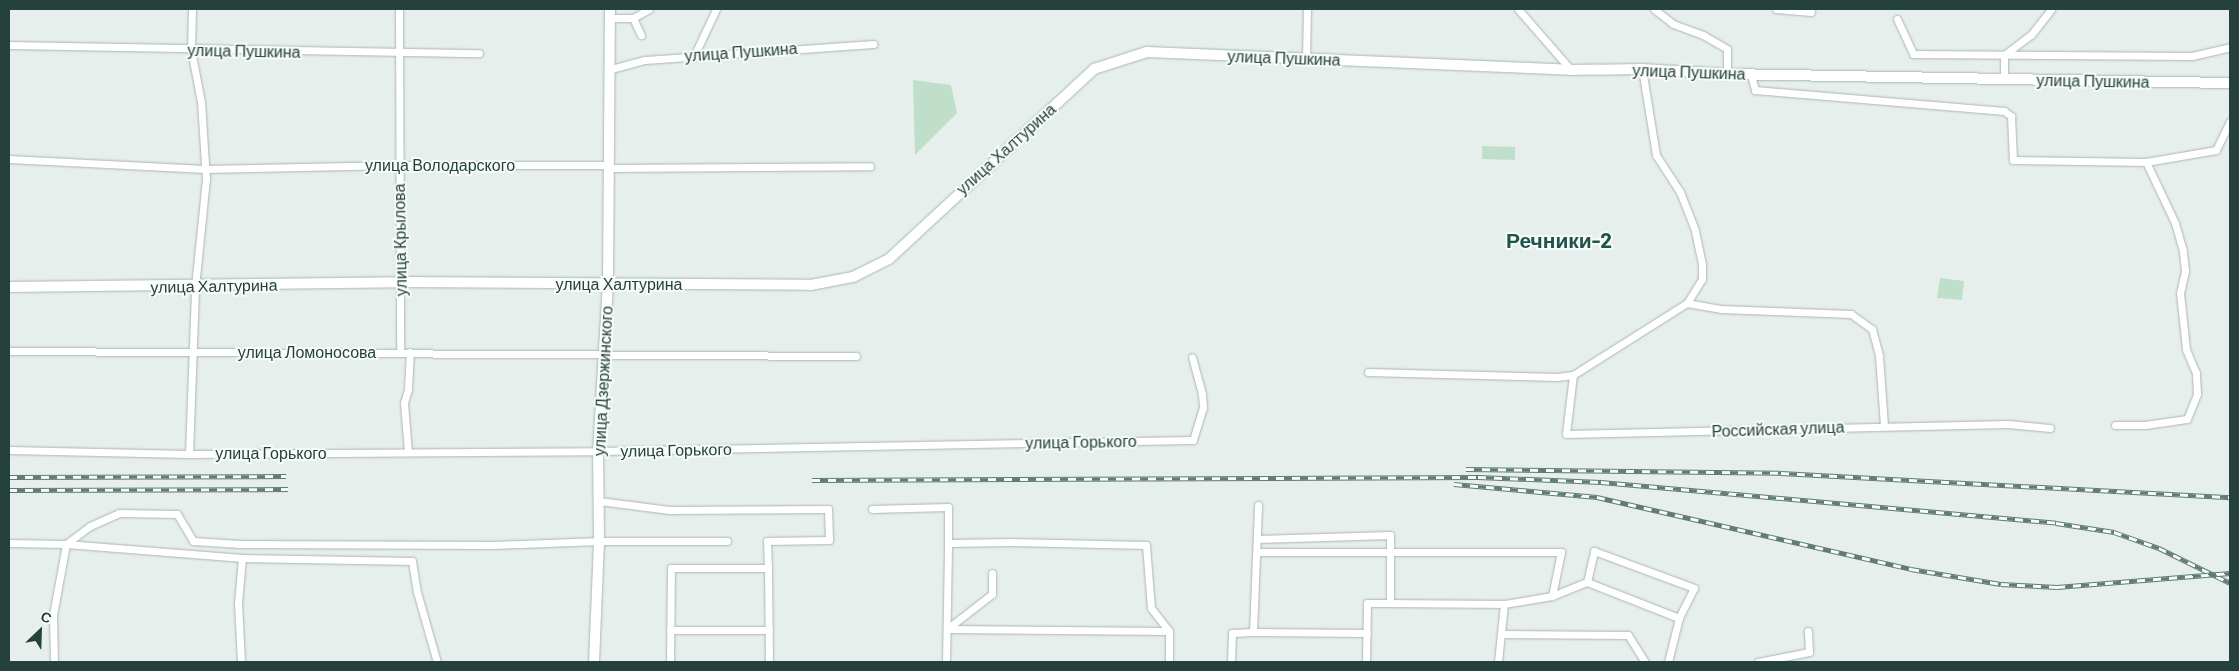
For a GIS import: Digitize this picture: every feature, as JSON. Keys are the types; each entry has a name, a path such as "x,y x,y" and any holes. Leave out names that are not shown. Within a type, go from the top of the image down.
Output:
{"main road":[{"name":"улица Дзержинского","path":"594,662 599,540 598,451 608,284 610,13"},
{"name":"улица Пушкина","path":"1147,52 1571,70 1642,69 1751,75 2230,83"},
{"name":"улица Халтурина","path":"9,287 195,287 402,282 811,285 853,277 889,259 1094,69 1147,52"}],"street":[{"path":"189,454 195,287 205,169 201,102 190,50 192,9"},
{"name":"улица Крылова","path":"399,9 398,164 402,282 400,352"},
{"path":"610,13 633,18 649,9"},
{"path":"694,56 716,9"},
{"path":"1306,59 1307,9"},
{"path":"1518,9 1571,70"},
{"path":"1654,9 1673,24 1703,35 1727,49 1727,74"},
{"path":"1776,9 1811,12"},
{"path":"2004,55 2030,35 2052,9"},
{"path":"633,18 641,35"},
{"path":"1897,19 1913,54 2192,56 2230,47"},
{"name":"улица Пушкина","path":"610,69 645,60 873,44"},
{"name":"улица Пушкина","path":"9,45 398,54 479,53"},
{"path":"2004,55 2004,80"},
{"path":"1368,372 1557,377 1573,374 1687,302 1702,278 1702,264 1695,230 1680,192 1656,155 1642,69"},
{"path":"1751,75 1755,90 2004,111 2011,116 2013,160 2146,162 2216,150 2230,121"},
{"name":"улица Володарского","path":"9,159 205,169 398,164 606,165 610,168 870,166"},
{"path":"2115,425 2145,425 2187,419 2196,394 2196,373 2186,349 2180,293 2185,271 2183,251 2175,224 2146,162"},
{"path":"1687,302 1720,309 1851,314 1872,330 1879,356 1884,426"},
{"name":"улица Ломоносова","path":"9,351 856,356"},
{"path":"408,452 404,403 408,389 410,352"},
{"name":"улица Горького","path":"9,450 189,454 598,451 1193,440 1202,408 1192,357"},
{"name":"Российская улица","path":"1573,374 1566,434 1884,426 1922,428 2008,424 2050,428"},
{"path":"599,501 668,510 828,509 829,540 768,541 769,662"},
{"path":"1253,632 1258,505"},
{"path":"872,509 948,507 946,662"},
{"path":"54,662 53,615 66,544 90,526 119,513 177,514 193,541 240,544 493,545 599,540 727,541"},
{"path":"1257,539 1390,535 1390,603"},
{"path":"9,543 66,544 242,558 412,561 417,592 437,662"},
{"path":"948,543 1146,545 1151,608 1169,631 1170,662"},
{"path":"1587,582 1594,551 1694,588 1680,618 1668,662"},
{"path":"1257,552 1561,552 1552,596"},
{"path":"241,662 238,603 242,558"},
{"path":"670,662 671,568 768,568"},
{"path":"947,629 992,594 992,573"},
{"path":"1366,662 1367,603 1504,604 1552,596 1587,582 1680,618"},
{"path":"1498,662 1504,604"},
{"path":"947,629 1169,631"},
{"path":"670,630 769,630"},
{"path":"1758,662 1809,652 1808,632"},
{"path":"1231,662 1232,633 1367,633"},
{"path":"1501,634 1628,635 1645,662"}],"green space":[{"path":"913,80 951,85 957,113 915,155"},
{"path":"1482,146 1515,147 1515,160 1482,159"},
{"path":"1940,278 1964,281 1962,300 1937,298"}],"railway":[{"path":"1466,469 1781,473 2230,497"},
{"path":"9,477 286,476"},
{"path":"812,480 1478,477 1601,482 2056,523 2114,532 2159,548 2230,583"},
{"path":"1454,484 1597,497 1911,569 2001,584 2057,587 2230,573"},
{"path":"9,490 288,489"}],"district":[{"name":"Речники-2","path":"1559,240"}]}
